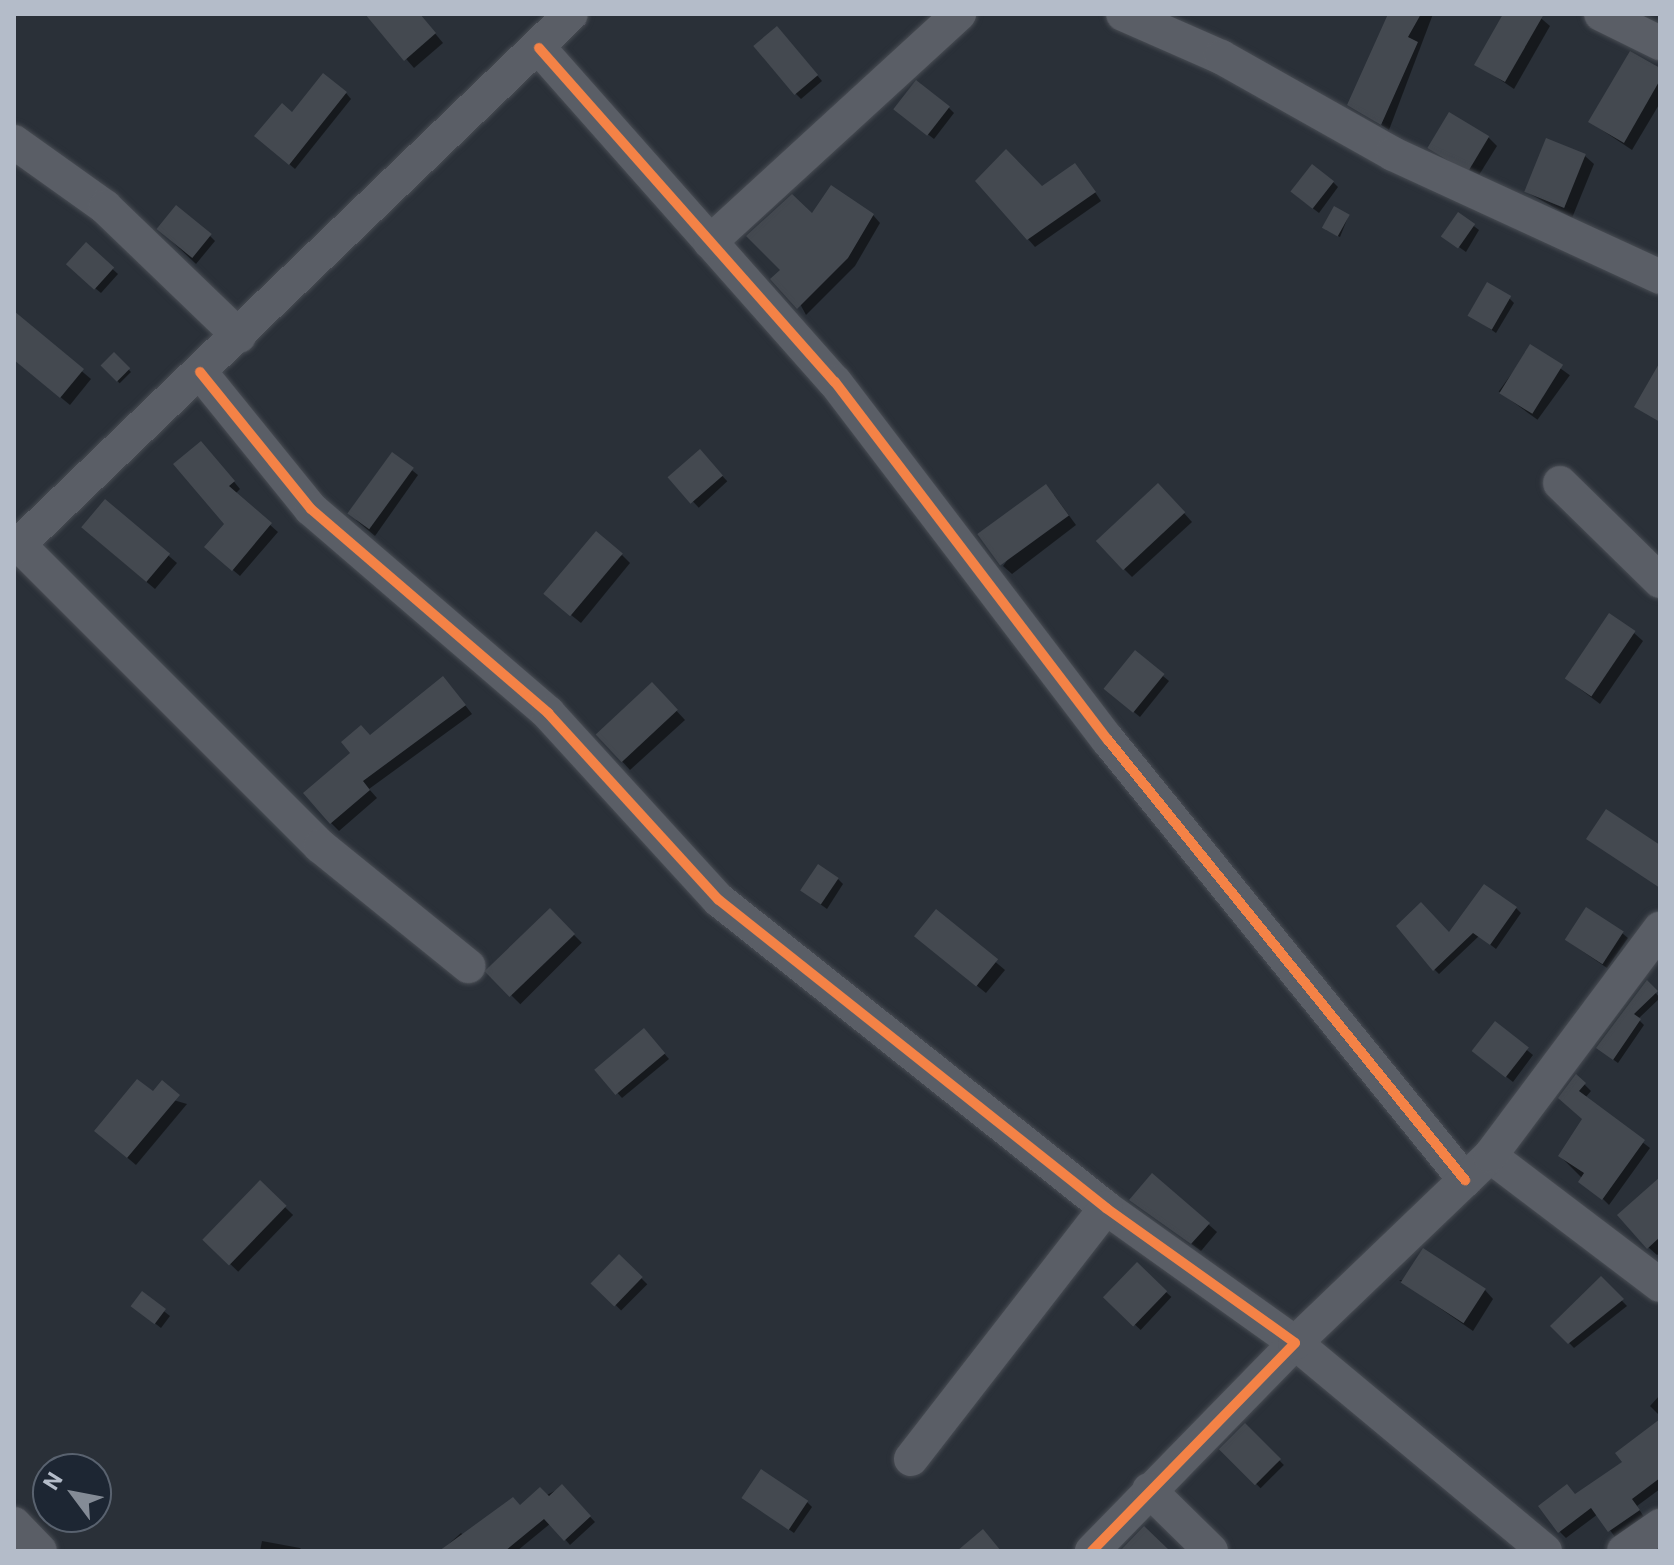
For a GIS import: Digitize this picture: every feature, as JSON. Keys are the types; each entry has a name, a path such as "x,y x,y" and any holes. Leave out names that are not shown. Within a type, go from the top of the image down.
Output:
{"street":[{"path":"468,966 320,846 17,547 571,14"},
{"path":"710,242 959,14"},
{"path":"1123,14 1221,57 1393,154 1660,277"},
{"path":"1601,14 1660,43"},
{"path":"539,48 835,382 1108,740 1465,1180"},
{"path":"14,142 105,207 239,336"},
{"path":"200,372 311,509 548,713 719,900 1106,1208 1295,1343 1545,1551"},
{"path":"1560,483 1660,581"},
{"path":"1092,1551 1295,1343 1490,1156 1659,932"},
{"path":"1490,1156 1660,1285"},
{"path":"911,1459 1106,1208"},
{"path":"1149,1490 1211,1551"},
{"path":"14,1524 40,1551"},
{"path":"1624,1551 1660,1526"}],"building":[{"path":"365,14 420,14 436,33 404,61"},
{"path":"1388,14 1421,14 1408,37 1418,42 1381,125 1347,105"},
{"path":"1503,14 1544,14 1505,82 1474,65"},
{"path":"777,26 818,75 794,95 753,46"},
{"path":"1630,51 1660,68 1660,80 1624,143 1588,122"},
{"path":"323,73 347,92 289,165 254,136 282,103 292,112"},
{"path":"916,80 950,106 927,136 893,109"},
{"path":"1449,112 1489,136 1468,172 1427,148"},
{"path":"1546,138 1586,154 1564,208 1524,192"},
{"path":"1006,149 1042,186 1075,163 1096,192 1027,240 975,181"},
{"path":"1312,164 1334,181 1313,209 1290,192"},
{"path":"831,185 874,214 848,258 797,309 770,279 780,270 746,236 792,194 812,213"},
{"path":"176,205 212,234 192,258 156,229"},
{"path":"1334,206 1350,215 1338,237 1322,228"},
{"path":"1458,212 1475,224 1458,249 1441,237"},
{"path":"86,242 114,267 94,290 66,264"},
{"path":"1487,282 1511,296 1492,330 1468,316"},
{"path":"14,311 84,369 60,398 14,360"},
{"path":"1530,344 1563,365 1532,414 1499,393"},
{"path":"114,352 130,368 117,382 101,365"},
{"path":"1660,362 1660,422 1634,407"},
{"path":"201,441 235,481 229,486 272,523 232,571 204,547 224,524 173,464"},
{"path":"700,449 723,475 691,504 668,477"},
{"path":"392,452 414,468 369,529 347,513"},
{"path":"1158,483 1185,512 1123,570 1096,541"},
{"path":"1046,484 1069,516 1000,566 977,534"},
{"path":"105,499 170,554 146,582 81,527"},
{"path":"596,531 623,553 570,616 543,594"},
{"path":"1609,613 1636,631 1591,696 1565,678"},
{"path":"1135,650 1165,674 1133,713 1104,689"},
{"path":"443,676 466,705 363,781 370,790 330,824 303,793 350,753 341,742 361,725 370,735"},
{"path":"652,682 678,710 622,762 596,735"},
{"path":"1606,809 1660,845 1660,888 1586,839"},
{"path":"818,864 839,878 821,905 800,891"},
{"path":"1484,884 1517,907 1490,945 1473,933 1433,971 1396,926 1421,902 1449,932"},
{"path":"1586,907 1624,932 1602,964 1565,940"},
{"path":"550,908 575,934 510,997 485,971"},
{"path":"936,909 998,959 976,987 914,936"},
{"path":"1647,980 1658,991 1634,1014 1641,1019 1613,1060 1596,1048"},
{"path":"1495,1021 1529,1047 1505,1077 1472,1051"},
{"path":"644,1028 665,1053 615,1095 594,1070"},
{"path":"1576,1074 1586,1083 1579,1091 1645,1140 1602,1200 1578,1182 1584,1173 1558,1156 1582,1119 1558,1098"},
{"path":"137,1079 153,1091 162,1080 180,1095 127,1158 94,1131"},
{"path":"1152,1173 1210,1223 1191,1244 1129,1200"},
{"path":"1660,1177 1660,1237 1647,1249 1617,1215"},
{"path":"260,1180 287,1206 229,1265 202,1240"},
{"path":"1423,1248 1486,1289 1464,1323 1401,1282"},
{"path":"619,1254 643,1277 614,1306 591,1283"},
{"path":"1137,1262 1167,1291 1133,1326 1103,1297"},
{"path":"1601,1276 1624,1299 1568,1344 1550,1326"},
{"path":"142,1291 166,1309 155,1324 131,1306"},
{"path":"1660,1419 1660,1478 1632,1499 1640,1510 1608,1532 1591,1508 1558,1533 1538,1506 1567,1484 1575,1494 1622,1462 1615,1453"},
{"path":"1245,1423 1281,1459 1255,1485 1219,1449"},
{"path":"761,1469 808,1501 789,1530 741,1498"},
{"path":"562,1484 591,1516 564,1541 544,1519 505,1551 439,1551 513,1497 520,1505 540,1487 549,1496"},
{"path":"1144,1526 1170,1551 1120,1551"},
{"path":"983,1529 1001,1551 957,1551"}],"cycle path":[{"path":"539,48 835,382 1108,740 1465,1180"},
{"path":"200,372 311,509 548,713 719,900 1106,1208 1295,1343 1092,1551"}]}
